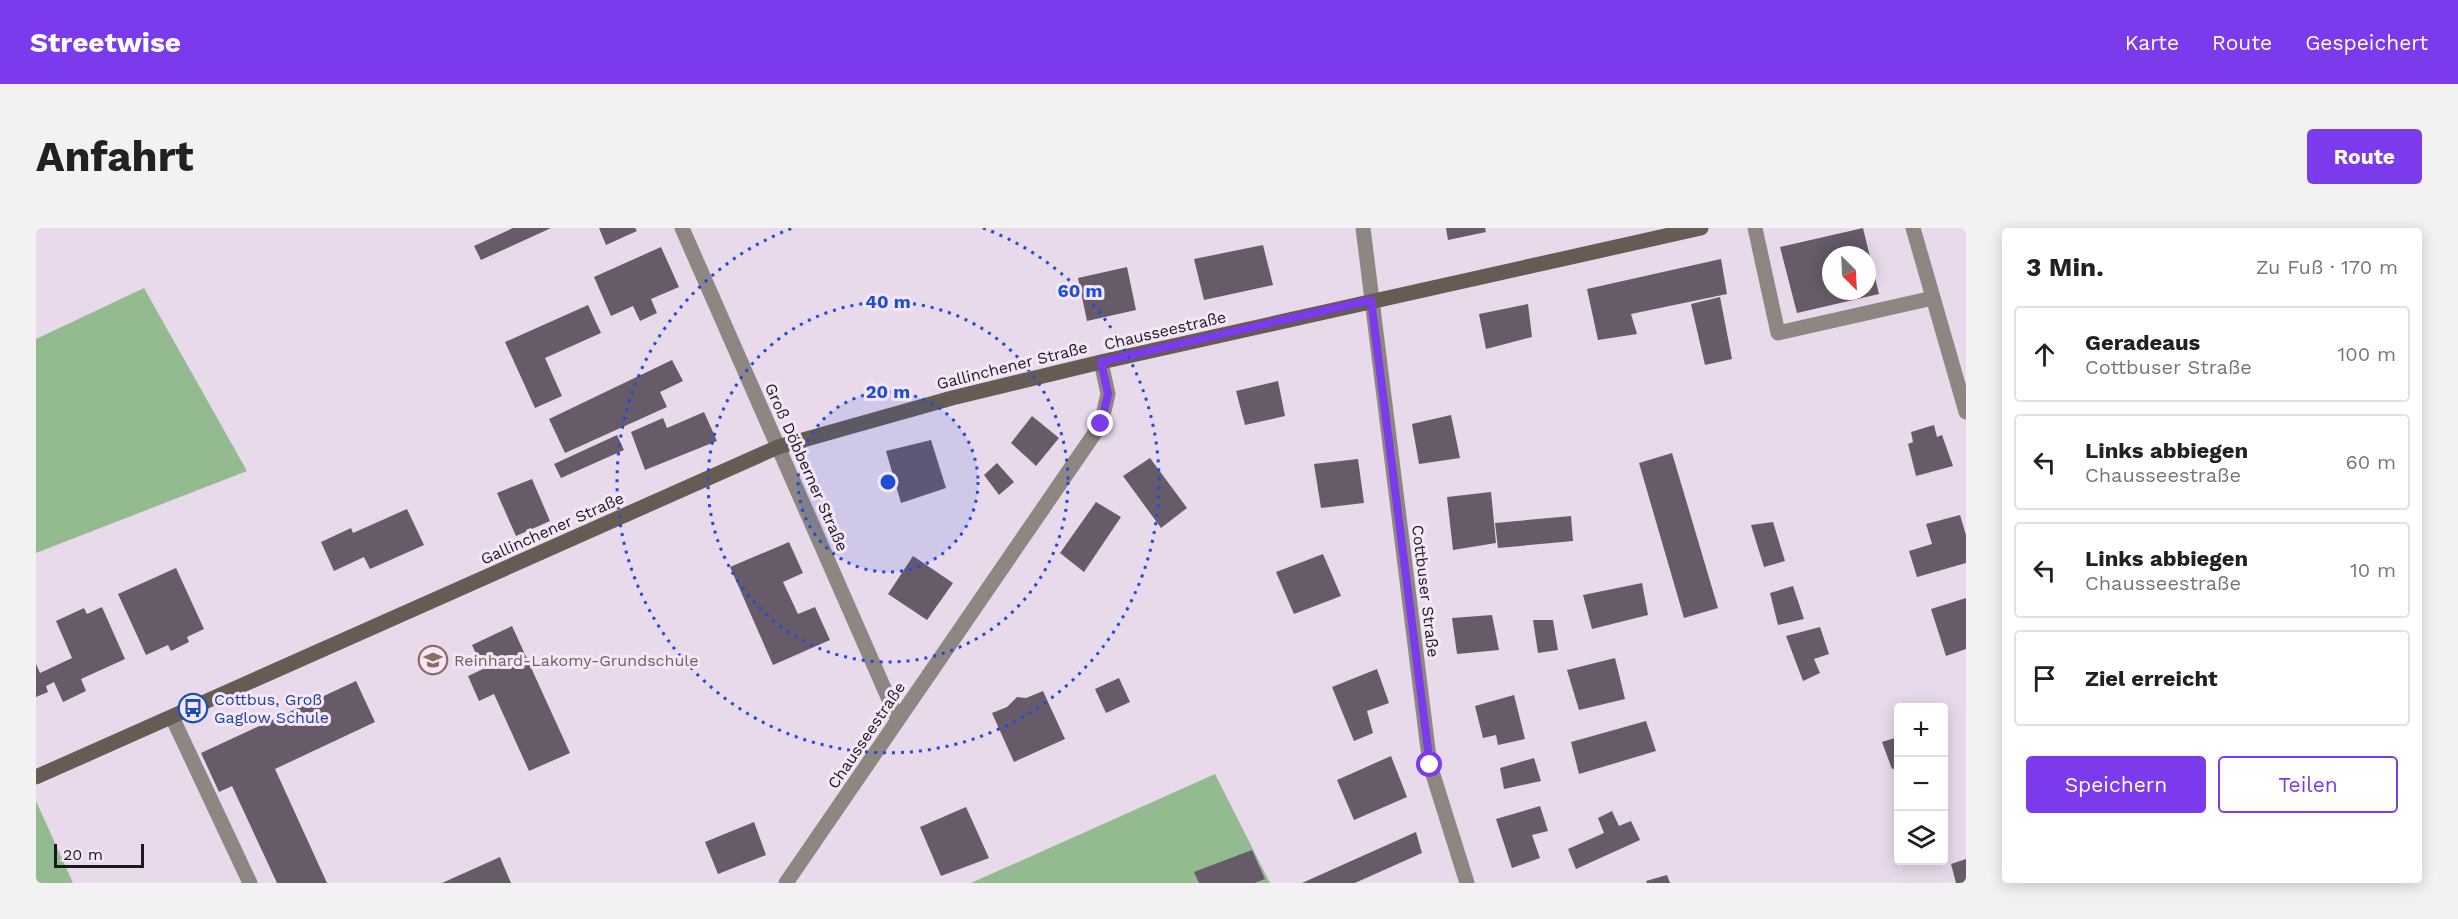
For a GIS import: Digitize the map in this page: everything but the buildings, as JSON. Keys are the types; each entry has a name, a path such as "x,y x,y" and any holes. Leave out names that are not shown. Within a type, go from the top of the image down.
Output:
{"street":[{"name":"Groß Döbberner Straße","path":"682,228 898,720"},
{"name":"Cottbuser Straße","path":"1363,228 1430,765 1467,883"},
{"name":"Chausseestraße","path":"786,883 1101,424 1108,394 1101,362 1701,228"},
{"path":"1755,228 1778,333 1933,298"},
{"path":"1913,228 1966,412"},
{"name":"Gallinchener Straße","path":"36,777 778,447 952,398 1101,362"},
{"path":"172,717 250,883"}],"green space":[{"path":"144,288 247,471 36,553 36,339"},
{"path":"1215,774 1270,883 971,883"},
{"path":"36,801 73,883 36,883"}],"place":[{"name":"Reinhard-Lakomy-Grundschule","path":"433,660"},
{"name":"Cottbus, Groß Gaglow Schule","path":"193,708"}],"route":[{"path":"1101,424 1108,394 1101,362 1371,300 1430,765"}]}
